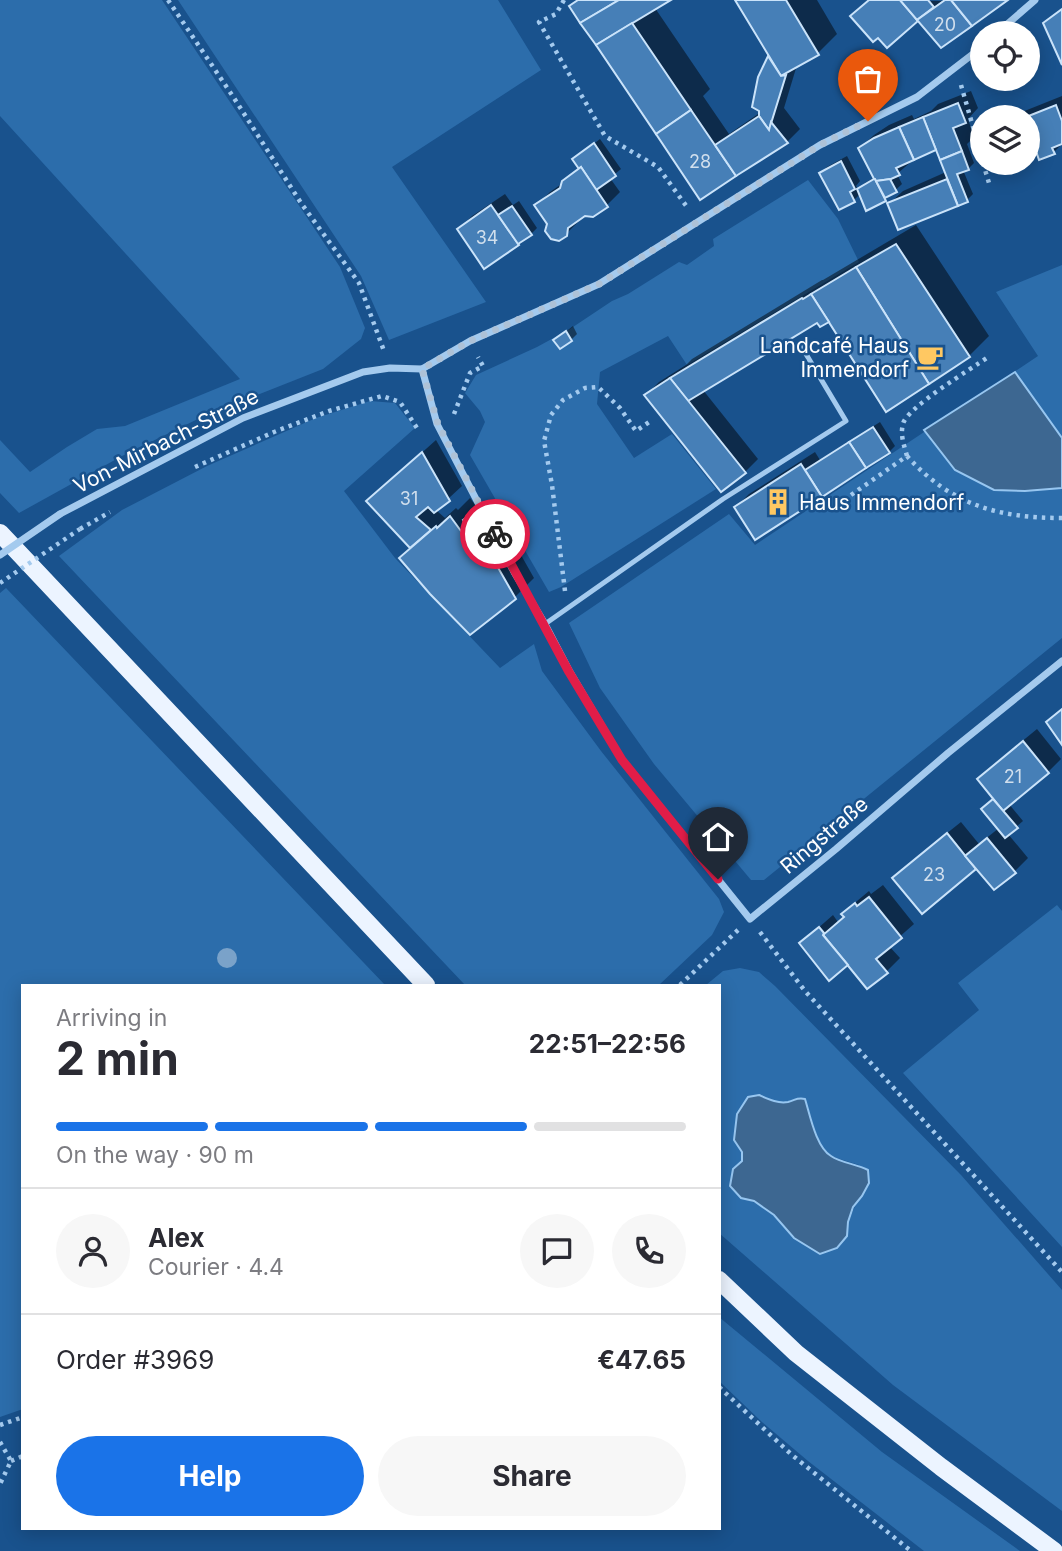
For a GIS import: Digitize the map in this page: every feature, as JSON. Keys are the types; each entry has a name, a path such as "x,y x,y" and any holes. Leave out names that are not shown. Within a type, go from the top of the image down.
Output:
{"main road":[{"path":"0,533 425,984"},
{"path":"721,1282 796,1353 941,1467 1054,1551"}],"street":[{"path":"1011,21 1035,0"},
{"path":"750,919 622,760 569,672 438,424 422,369 470,341 599,284 820,145 916,97 970,56"},
{"name":"Von-Mirbach-Straße","path":"0,555 61,514 243,418 363,372 390,368 422,369"},
{"name":"Ringstraße","path":"750,919 1062,661"}],"lane":[{"path":"544,624 723,499 846,421 800,344"}],"path":[{"path":"169,0 301,203 359,283 390,368"},
{"path":"564,0 556,14 540,22 605,136 658,167 698,222"},
{"path":"955,68 970,118"},
{"path":"987,175 989,183"},
{"path":"192,468 329,411 382,396 400,402 420,432 438,424 453,416 470,373 483,366 470,341"},
{"path":"988,357 913,410 903,421 901,436 907,456 923,474 955,496 980,507 1009,515 1062,518"},
{"path":"566,609 552,485 544,441 551,415 563,400 585,388 598,387 620,408 636,431 652,420"},
{"path":"851,495 907,456"},
{"path":"0,583 80,529 116,509"},
{"path":"681,984 750,919 805,991 1062,1272"},
{"path":"721,1389 792,1455 911,1551"},
{"path":"0,1426 21,1418"},
{"path":"0,1442 11,1461"},
{"path":"0,1484 11,1461 21,1458"}],"shaded area":[{"path":"0,0 162,0 340,267 365,328 361,339 323,369 204,416 122,456 19,513 0,493 0,440 30,472 97,429 125,426 240,379 0,116"},
{"path":"178,0 498,0 541,70 392,167 486,302 389,340 361,276"},
{"path":"808,180 838,219 859,262 687,365 668,336 600,372 597,404 634,458 672,434 716,489 549,592 470,455 485,422 480,411 465,393 476,375 570,329 679,262 687,265 714,246 713,239"},
{"path":"1062,265 1062,638 764,880 751,880 654,764 600,688 569,623 729,514 755,545 1038,356 996,292"},
{"path":"1015,372 1062,438 1062,488 994,490 955,470 924,430"},
{"path":"370,401 395,403 415,428 344,491 395,558 500,668 534,644 542,671 601,751 719,899 724,912 712,935 660,984 464,984 59,556 122,510 207,466 316,418"},
{"path":"6,588 384,984 21,984 21,1410 0,1417 0,593"},
{"path":"1057,905 1062,911 1062,1247 903,1073 979,1010 958,983"},
{"path":"740,968 759,972 961,1175 1062,1290 1062,1511 893,1385 721,1235 721,984 707,984 723,971","holes":["759,1095 774,1101 805,1099 820,1145 830,1156 859,1165 862,1196 851,1215 847,1236 794,1238 764,1208 741,1198 733,1169 742,1161 742,1152 734,1140"]},
{"path":"759,1095 781,1102 805,1099 814,1130 826,1152 868,1170 869,1183 853,1207 847,1236 837,1248 820,1254 794,1238 774,1215 754,1201 741,1198 730,1186 733,1169 742,1161 742,1152 734,1140 737,1114 748,1097"},
{"path":"721,1319 882,1452 1020,1551 924,1551 762,1422 721,1383"}],"building":[{"path":"578,0 619,0 580,23 569,6"},
{"path":"619,0 671,0 596,45 580,23"},
{"path":"735,0 786,0 819,55 781,76"},
{"path":"869,0 900,0 918,21 887,48 878,38 873,42 850,16"},
{"path":"900,0 928,0 934,7 917,20"},
{"path":"945,0 951,0 970,24 970,27 941,48 917,20"},
{"path":"951,0 1008,0 979,21 970,21 970,24"},
{"path":"1062,9 1062,65 1043,23"},
{"path":"632,23 691,110 656,134 596,45"},
{"path":"768,56 781,76 786,75 769,130 759,116 759,111 752,107 758,77"},
{"path":"958,103 966,123 953,128 962,151 940,160 923,117"},
{"path":"1056,105 1062,121 1062,144 1052,148 1055,154 1040,160 1040,111"},
{"path":"691,110 736,176 700,200 656,134"},
{"path":"759,116 769,130 771,122 788,143 736,176 715,145"},
{"path":"923,117 936,150 914,160 899,127"},
{"path":"899,127 914,160 896,168 900,175 876,181 858,148"},
{"path":"594,143 616,176 596,190 581,167 579,169 572,159"},
{"path":"962,151 969,170 957,174 968,202 958,206 940,160"},
{"path":"841,161 855,189 850,192 855,202 839,210 819,173"},
{"path":"581,167 608,207 593,217 585,216 568,228 567,236 559,241 551,239 545,231 547,224 534,205 560,188 562,181"},
{"path":"875,179 886,201 866,211 857,189"},
{"path":"890,179 897,192 885,198 876,181"},
{"path":"947,179 958,206 898,230 887,203"},
{"path":"491,205 519,245 484,269 457,229"},
{"path":"512,206 532,235 518,244 498,215"},
{"path":"896,244 970,357 929,384 856,267"},
{"path":"856,267 929,384 886,412 811,294"},
{"path":"811,294 829,322 820,327 817,323 688,401 670,378 802,298"},
{"path":"566,331 572,341 560,349 553,340"},
{"path":"670,378 746,473 721,492 644,395"},
{"path":"873,427 890,453 866,468 849,442"},
{"path":"849,442 866,468 822,497 805,470"},
{"path":"422,452 450,501 434,513 428,507 416,517 431,530 410,548 366,501"},
{"name":"Haus Immendorf","path":"801,464 822,497 755,540 734,507"},
{"path":"471,514 483,532 474,538 463,520"},
{"path":"450,516 472,546 475,544 481,556 488,550 516,599 470,635 399,558"},
{"path":"1062,709 1062,745 1046,722"},
{"path":"1023,741 1049,773 1003,811 977,779"},
{"path":"993,799 1018,828 1005,838 981,809"},
{"path":"947,833 976,869 922,914 892,878"},
{"path":"987,838 1016,873 994,890 965,856"},
{"path":"869,897 902,938 876,959 888,973 867,989 823,935 844,917 841,914 855,903 857,906"},
{"path":"819,927 848,965 829,981 799,943"}],"way so far":[{"path":"495,534 438,424 422,369 470,341 599,284 820,145 868,121"}],"place":[{"name":"Landcafé Haus Immendorf","path":"930,357"},
{"name":"Haus Immendorf","path":"778,502"}],"route":[{"path":"495,534 569,672 622,760 718,879"}]}
